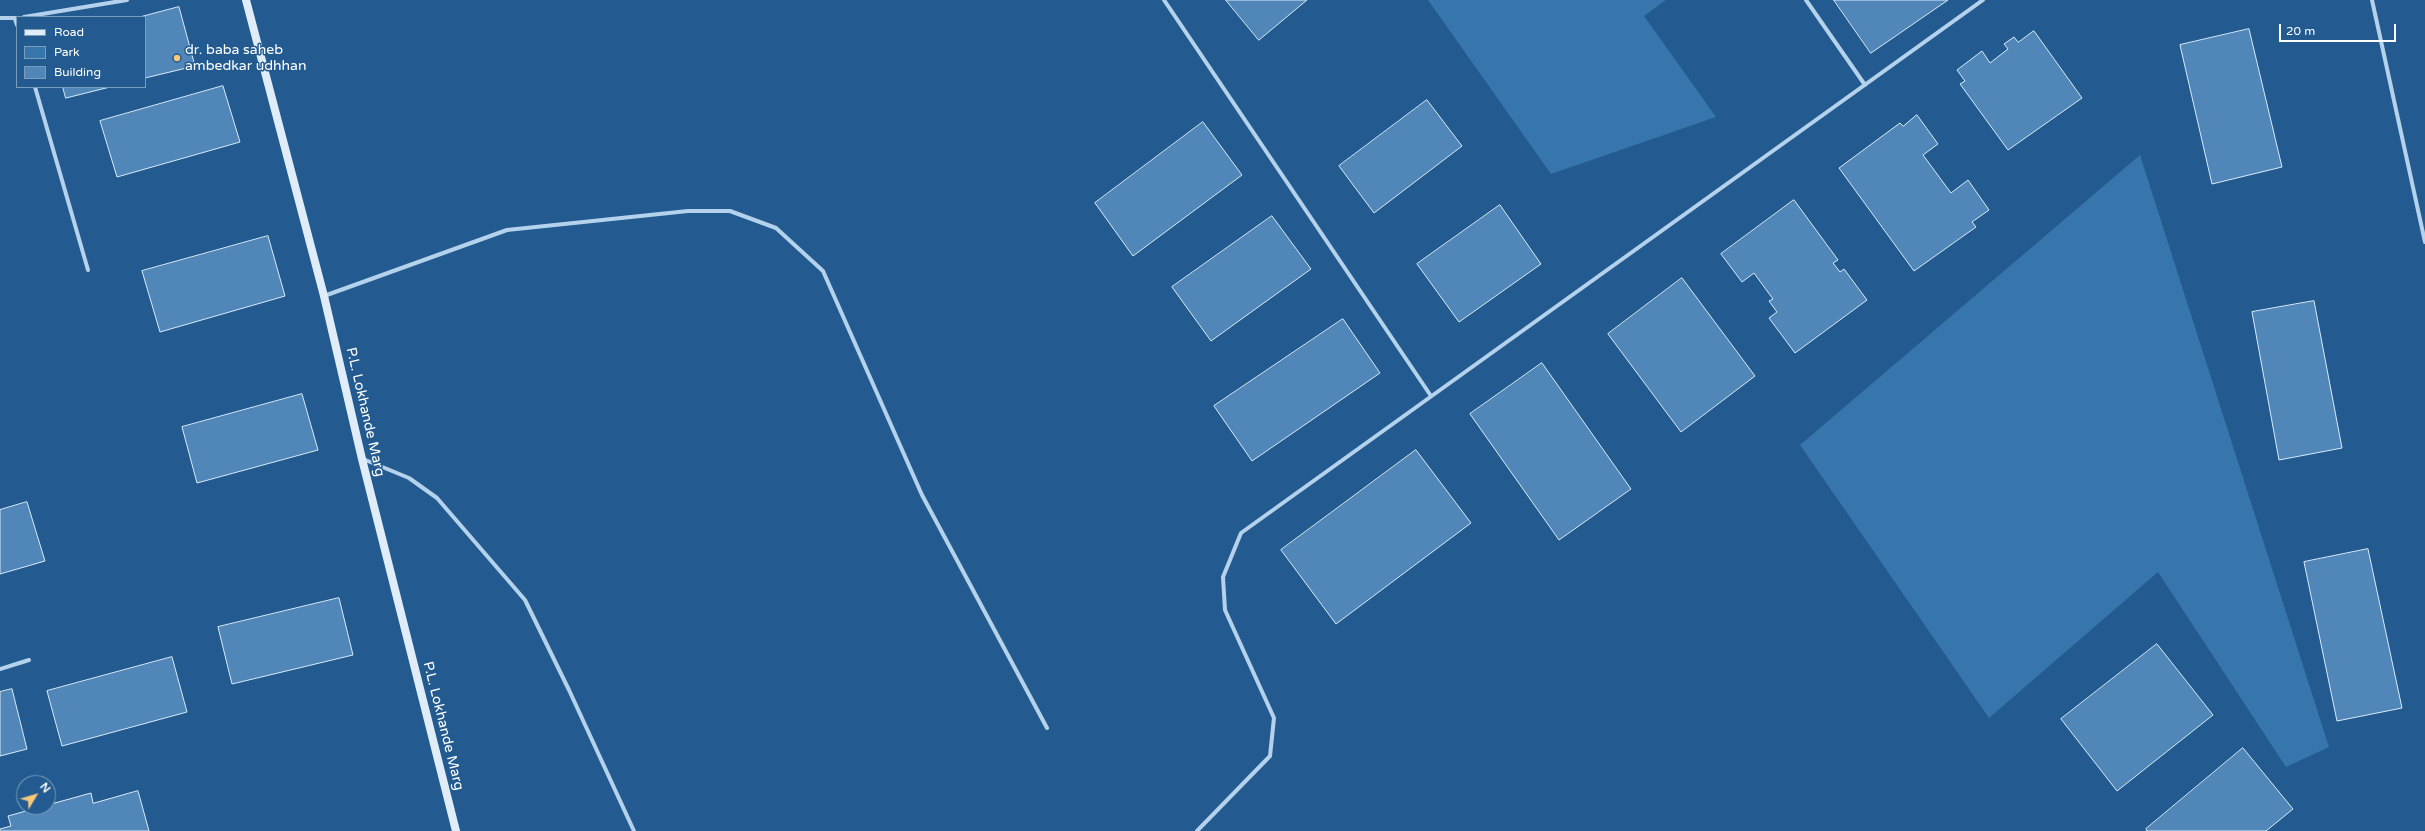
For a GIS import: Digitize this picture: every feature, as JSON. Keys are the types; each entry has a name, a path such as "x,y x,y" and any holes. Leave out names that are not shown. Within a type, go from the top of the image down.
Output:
{"main road":[{"name":"P.L. Lokhande Marg","path":"246,0 324,296 362,459 456,831"}],"street":[{"path":"30,16 127,0"},
{"path":"1164,0 1431,396"},
{"path":"1806,0 1865,85"},
{"path":"1197,831 1270,756 1274,718 1225,610 1223,577 1241,533 1983,0"},
{"path":"2372,0 2425,242"},
{"path":"0,18 16,18"},
{"path":"35,88 88,270"},
{"path":"324,296 507,230 688,211 730,211 776,228 823,271 922,495 1046,728"},
{"path":"362,459 409,478 437,498 525,600 569,690 634,831"},
{"path":"0,669 29,660"}],"green space":[{"path":"1428,0 1666,0 1644,16 1716,117 1551,174"},
{"path":"2140,155 2329,747 2286,767 2158,572 1989,718 1800,445"}],"building":[{"path":"1226,0 1307,0 1259,40"},
{"path":"1834,0 1948,0 1871,53"},
{"path":"179,7 195,66 146,78 146,16 144,16"},
{"path":"2249,29 2282,167 2212,184 2180,45"},
{"path":"2034,31 2082,98 2008,150 1960,84 1965,81 1957,70 1982,51 1990,63 2008,49 2004,44 2014,37 2018,42"},
{"path":"223,86 240,142 117,177 100,121"},
{"path":"63,88 106,88 66,98"},
{"path":"1427,100 1462,146 1374,213 1339,166"},
{"path":"1917,115 1938,144 1923,155 1951,193 1968,180 1989,210 1972,222 1976,227 1914,271 1839,168 1900,123 1903,126"},
{"path":"1203,122 1242,175 1133,256 1095,203"},
{"path":"1794,200 1838,260 1833,263 1840,272 1844,269 1867,300 1795,353 1769,318 1777,312 1769,301 1773,299 1754,273 1742,282 1721,254"},
{"path":"1500,205 1541,264 1459,322 1417,264"},
{"path":"1272,216 1311,269 1211,341 1172,287"},
{"path":"268,236 285,296 160,332 142,271"},
{"path":"1682,278 1755,376 1681,432 1608,334"},
{"path":"2314,301 2342,448 2279,460 2252,312"},
{"path":"1343,319 1380,373 1252,461 1214,406"},
{"path":"1542,363 1631,489 1559,540 1470,414"},
{"path":"302,394 318,450 197,483 182,427"},
{"path":"1416,450 1471,523 1336,624 1281,550"},
{"path":"27,502 45,561 0,574 0,510"},
{"path":"2368,549 2402,708 2337,721 2304,562"},
{"path":"339,598 353,655 232,684 218,627"},
{"path":"2157,644 2213,715 2117,791 2061,719"},
{"path":"172,657 187,712 62,746 47,691"},
{"path":"12,689 27,749 0,756 0,692"},
{"path":"2243,748 2293,809 2266,831 2147,831 2146,829"},
{"path":"138,791 149,831 0,831 0,829 11,826 8,816 16,814 16,815 56,815 56,803 91,793 93,803"}],"place":[{"name":"dr. baba saheb ambedkar udhhan","path":"177,58"}]}
